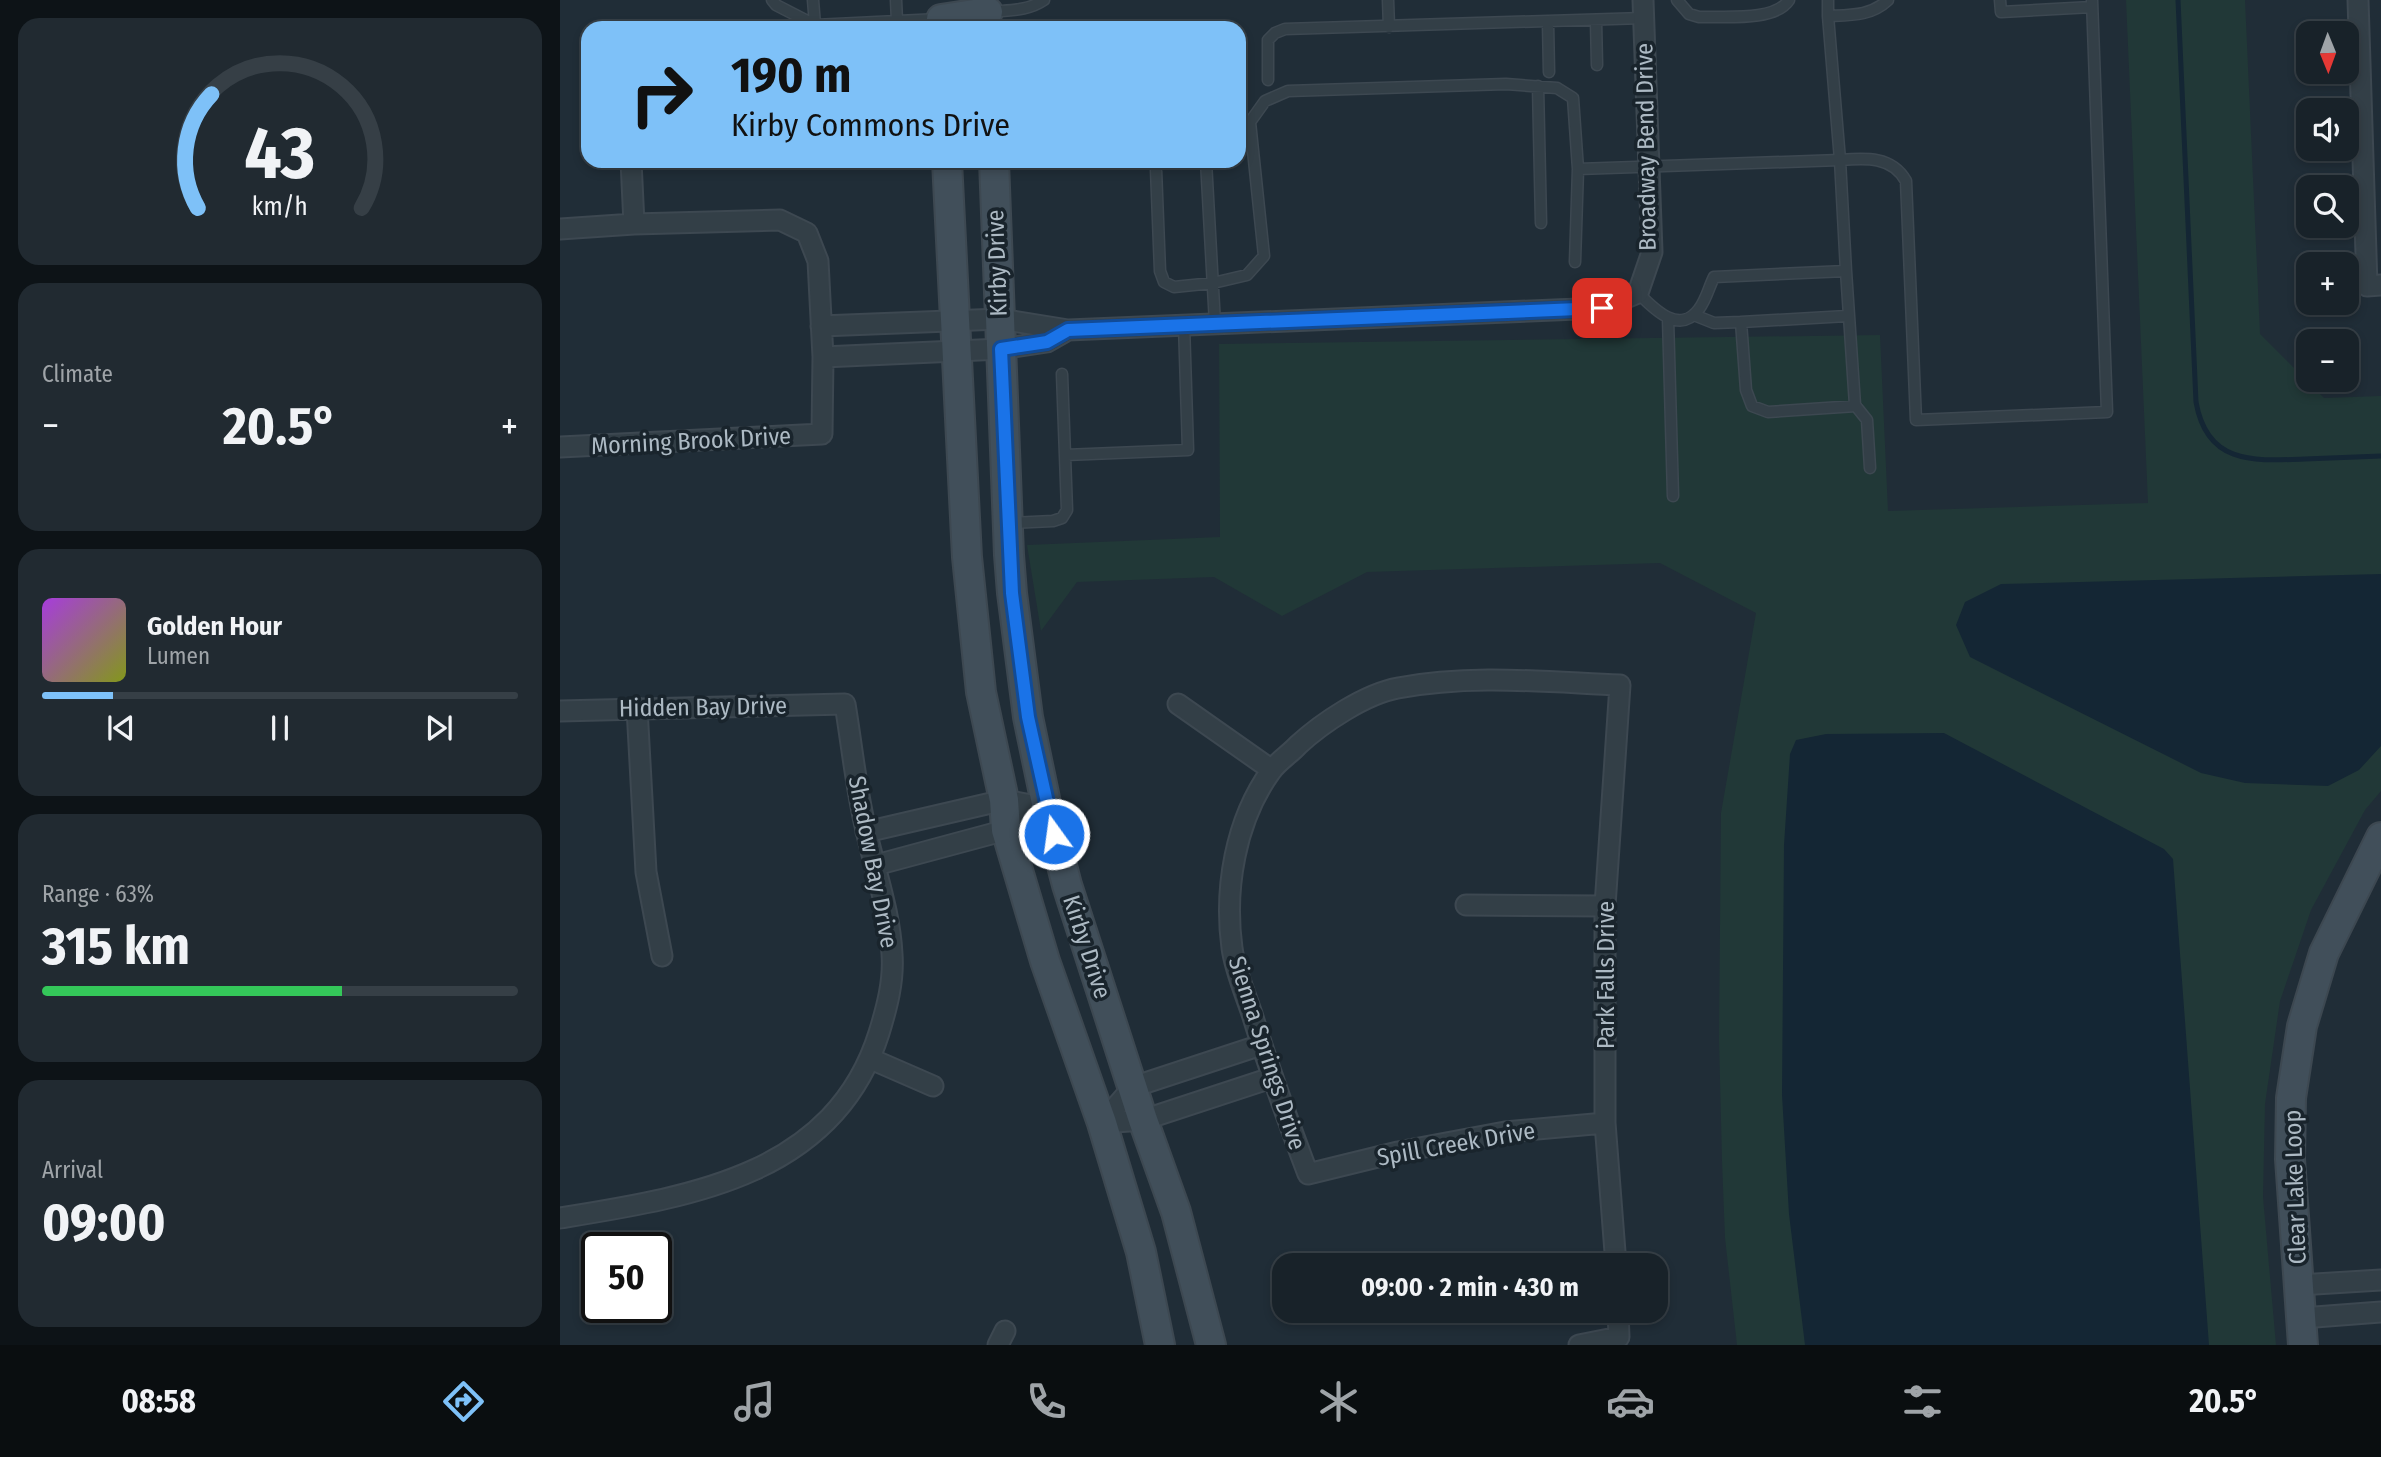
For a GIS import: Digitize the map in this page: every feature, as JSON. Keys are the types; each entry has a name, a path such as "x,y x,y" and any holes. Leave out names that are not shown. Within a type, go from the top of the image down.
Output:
{"main road":[{"path":"941,16 988,13"},
{"name":"Kirby Drive","path":"947,168 967,557 981,692 1004,800 1006,830 1045,961 1102,1123 1141,1252 1160,1345"},
{"name":"Kirby Drive","path":"993,168 1012,593 1026,703 1047,808 1067,885 1143,1120 1176,1212 1211,1345"},
{"name":"Clear Lake Loop","path":"2302,1332 2290,1159 2291,1098 2302,1026 2324,953 2381,837"}],"street":[{"path":"2358,0 2374,286"},
{"name":"Broadway Bend Drive","path":"1638,292 1652,252 1643,9"},
{"path":"631,168 634,224"},
{"path":"560,229 780,220 807,233 818,261 823,357 1001,349 1047,342 1068,330"},
{"path":"821,326 1000,319 1068,330 1602,308 1638,292"},
{"name":"Morning Brook Drive","path":"560,447 822,434 823,357"},
{"name":"Park Falls Drive","path":"1272,770 1313,732 1341,713 1395,688 1470,679 1620,685 1605,905 1605,1123 1615,1253"},
{"name":"Hidden Bay Drive","path":"560,711 845,704"},
{"name":"Shadow Bay Drive","path":"560,1218 674,1196 719,1185 757,1170 792,1151 821,1126 846,1099 871,1059 886,1010 892,970 888,923 857,788 845,704"},
{"path":"1178,704 1272,770"},
{"path":"637,708 646,872 662,956"},
{"name":"Sienna Springs Drive","path":"1272,770 1246,821 1236,852 1229,916 1233,952 1271,1078 1308,1174"},
{"path":"866,832 1004,800 1047,808"},
{"path":"876,865 1006,830 1047,808"},
{"path":"1466,905 1605,905"},
{"path":"1102,1123 1133,1087 1261,1045"},
{"path":"871,1059 933,1086"},
{"path":"1102,1123 1143,1120 1271,1078"},
{"name":"Spill Creek Drive","path":"1308,1174 1398,1152 1505,1132 1605,1123"},
{"path":"2299,1285 2381,1280"},
{"path":"2302,1332 2381,1312"},
{"path":"1579,1345 1619,1337 1618,1323"}],"lane":[{"path":"772,0 776,5 807,21"},
{"path":"813,0 815,21"},
{"path":"896,0 903,21"},
{"path":"988,13 1025,9 1044,0"},
{"path":"1388,0 1389,27"},
{"path":"1677,0 1689,14 1699,17 1765,15 1779,11 1789,0"},
{"path":"1828,0 1840,160 1847,316 1856,406 1867,420 1870,468"},
{"path":"1829,16 1863,14 1877,9 1888,0"},
{"path":"1578,169 1872,158 1888,163 1900,170 1906,181 1916,420 2107,412 2092,4 2001,12 2000,0"},
{"path":"1268,80 1268,40 1284,29 1595,21 1643,9"},
{"path":"915,21 941,16"},
{"path":"1595,21 1597,65"},
{"path":"1548,23 1549,72"},
{"path":"1246,125 1265,101 1288,91 1506,84 1557,88 1573,98 1578,169 1575,262"},
{"path":"1538,86 1541,223"},
{"path":"1156,168 1160,271 1164,282 1174,287 1213,283 1247,275 1264,256 1250,122"},
{"path":"1206,168 1215,324"},
{"path":"1638,292 1658,313 1668,318 1682,319 1694,315 1701,306 1714,277 1846,271"},
{"path":"1694,315 1714,323 1847,316"},
{"path":"1668,318 1673,496"},
{"path":"1741,322 1745,390 1752,406 1768,412 1856,406"},
{"path":"1065,455 1188,450 1184,325"},
{"path":"1009,523 1053,521 1062,519 1068,510 1062,374"}],"green space":[{"path":"2126,0 2245,0 2260,334 2296,370 2296,392 2318,392 2324,398 2381,396 2381,791 2365,810 2311,910 2280,1001 2265,1104 2263,1197 2276,1345 1737,1345 1725,1238 1722,1161 1719,1039 1721,813 1756,613 1660,563 1367,572 1282,616 1214,577 1077,582 1041,631 1027,545 1220,537 1219,344 1880,335 1888,511 2148,503"}],"water":[{"path":"2381,574 2381,746 2359,770 2328,786 2245,783 2201,773 1970,657 1956,625 1965,602 2001,584"},
{"path":"1944,733 2164,849 2173,859 2209,1345 1805,1345 1789,1214 1782,1095 1784,845 1790,754 1796,740 1826,734"}],"waterway":[{"path":"2178,0 2196,402 2202,423 2210,438 2222,448 2251,458 2286,460 2381,456"}],"route":[{"path":"1054,834 1028,717 1012,593 1001,349 1047,342 1068,330 1602,308"}]}
